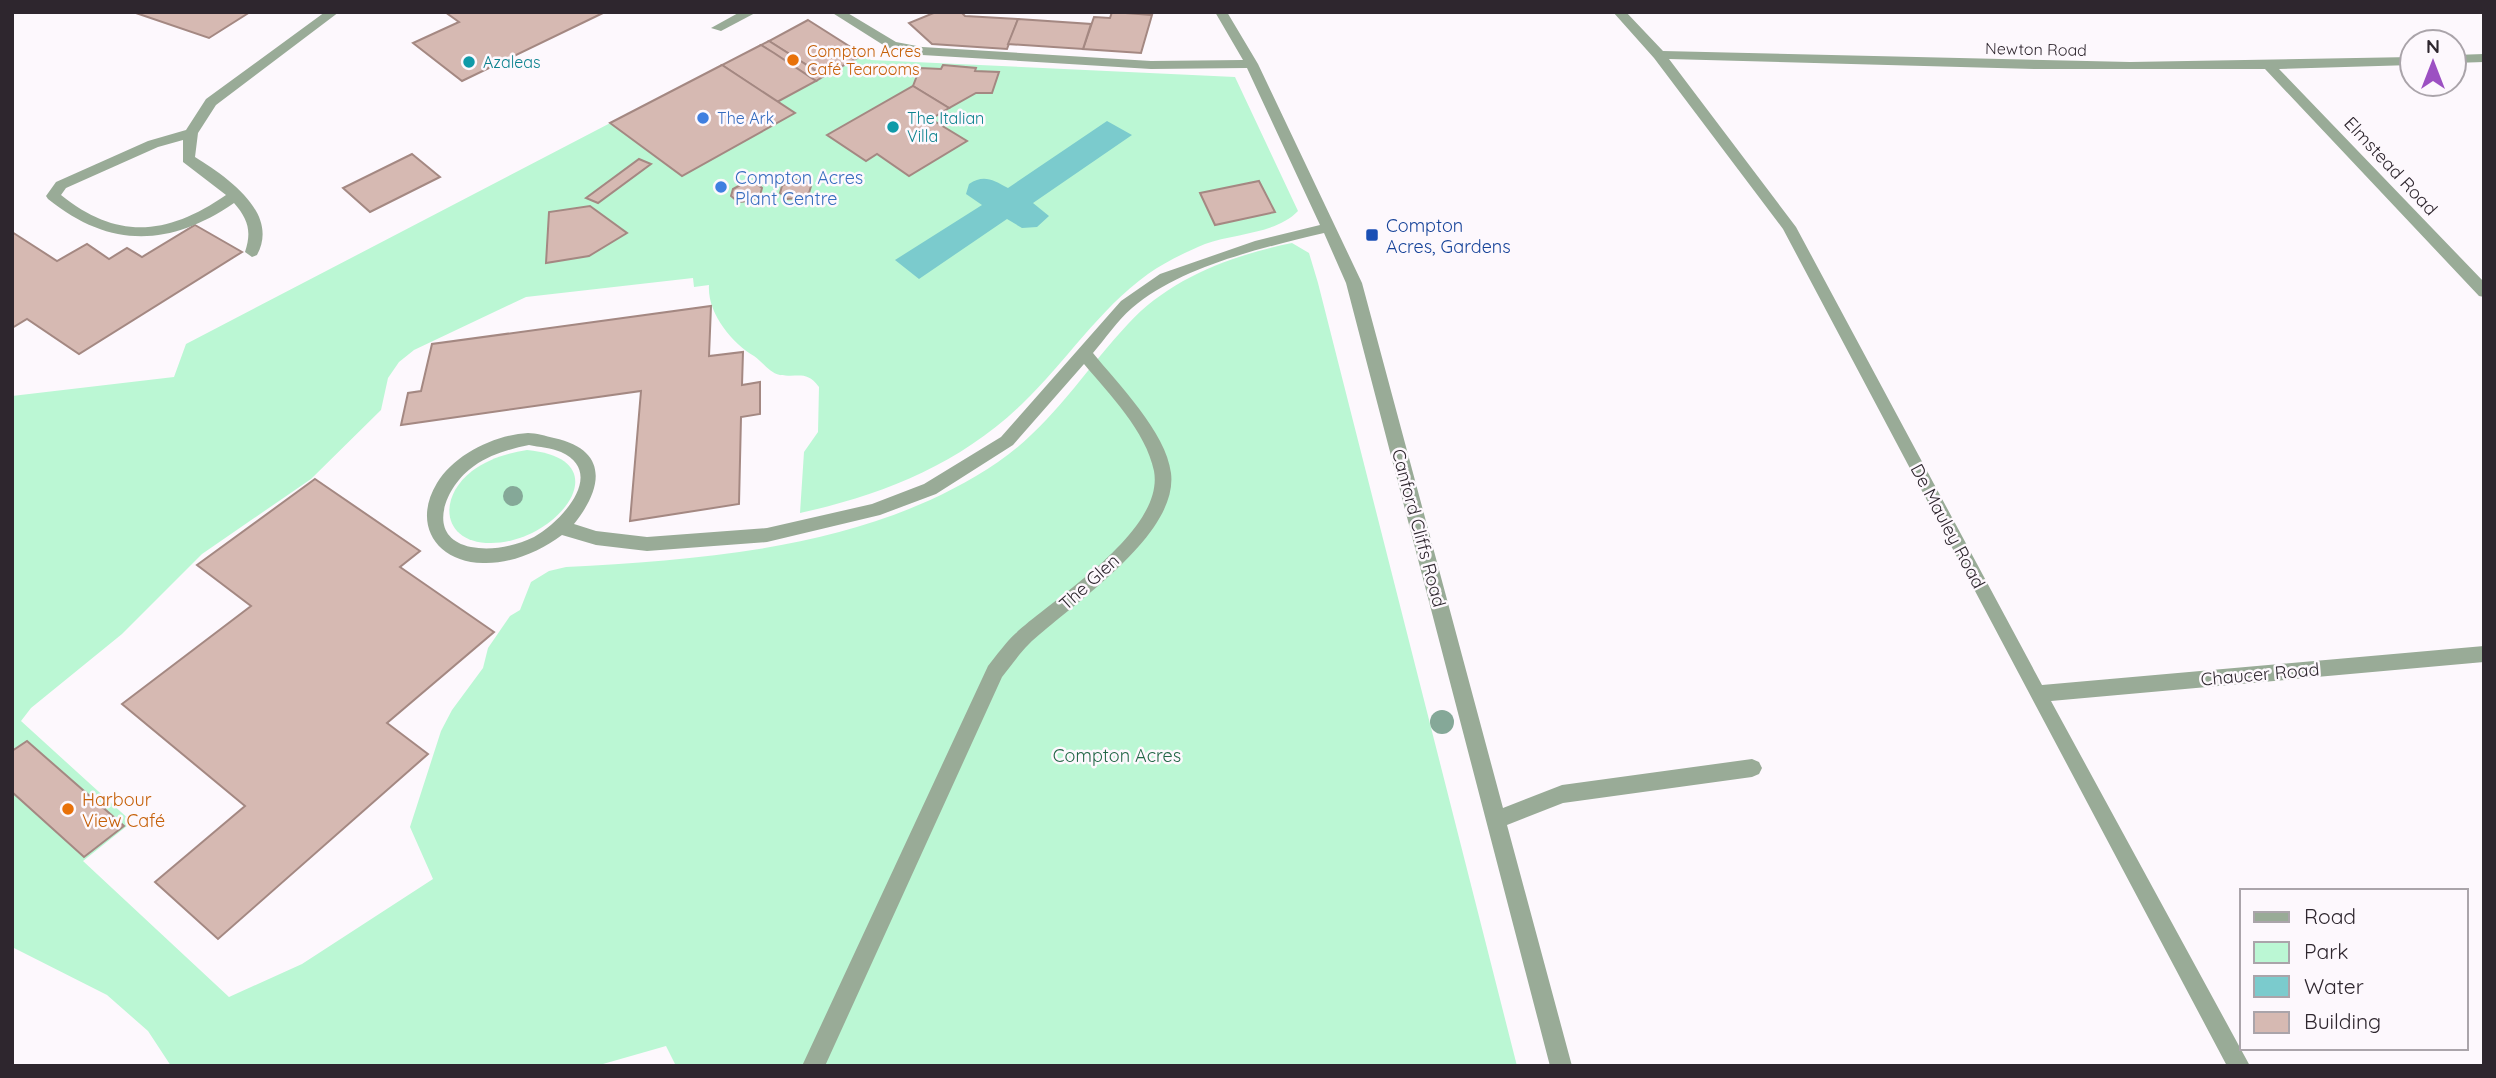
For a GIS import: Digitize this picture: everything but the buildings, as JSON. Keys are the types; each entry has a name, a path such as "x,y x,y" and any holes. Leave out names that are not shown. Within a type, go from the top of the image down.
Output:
{"street":[{"path":"252,252 257,230 251,212 188,159 191,133 211,102 333,12"},
{"path":"717,28 751,12"},
{"path":"837,12 892,45 922,51 1151,65 1252,64"},
{"name":"Canford Cliffs Road","path":"1221,12 1252,64 1354,283 1562,1066"},
{"name":"De Mauley Road","path":"1619,12 1659,55 1790,226 2037,694 2239,1066"},
{"name":"Newton Road","path":"1659,55 2038,68 2270,67 2398,62"},
{"name":"Elmstead Road","path":"2270,67 2484,292"},
{"path":"191,133 153,144 61,185 53,196 90,223 125,233 164,232 195,221 234,196"},
{"path":"563,528 579,510 589,491 590,474 584,458 570,447 551,441 529,439 481,453 460,467 444,484 434,504 433,523 442,540 460,551 484,556 512,553 539,543 563,528 596,538 647,544 767,535 874,510 930,489 1007,441 1126,305 1164,278 1260,244 1329,227"},
{"name":"The Glen","path":"813,1066 995,672 1021,640 1099,575 1143,531 1161,497 1164,477 1153,450 1125,404 1084,355"},
{"name":"Chaucer Road","path":"2037,694 2484,654"},
{"path":"1496,820 1562,794 1752,768"}],"green space":[{"name":"Compton Acres","path":"808,20 871,60 1235,77 1298,211 1289,219 1267,229 1205,244 1148,274 1113,304 1022,404 973,444 919,474 890,486 831,506 800,513 804,452 818,432 819,387 810,378 773,372 737,343 722,326 712,306 709,285 694,287 693,278 526,297 414,350 399,362 388,378 381,410 311,479 202,554 122,634 31,708 21,721 132,822 83,861 229,997 302,964 433,879 410,827 441,731 452,710 483,668 488,648 510,616 520,610 531,582 549,571 566,567 734,553 790,543 845,530 898,513 950,491 998,462 1035,432 1128,324 1163,294 1183,281 1225,262 1292,243 1309,253 1318,283 1517,1066 676,1066 666,1046 596,1066 171,1066 148,1031 107,995 12,947 12,396 174,377 186,344"},
{"path":"527,450 556,457 571,468 575,483 570,500 557,516 538,530 515,539 491,543 462,536 450,517 453,494 461,482 472,471 491,460"}],"water":[{"path":"1107,121 1132,135 1033,203 1049,216 1037,227 1022,228 1007,219 919,279 895,260 982,205 966,194 969,184 984,179 1008,188"}],"place":[{"name":"Compton Acres Café Tearooms","path":"793,60"},
{"name":"Azaleas","path":"469,62"},
{"name":"The Ark","path":"703,118"},
{"name":"The Italian Villa","path":"893,127"},
{"name":"Compton Acres Plant Centre","path":"721,187"},
{"name":"Compton Acres, Gardens","path":"1372,235"},
{"name":"Harbour View Café","path":"68,809"}]}
